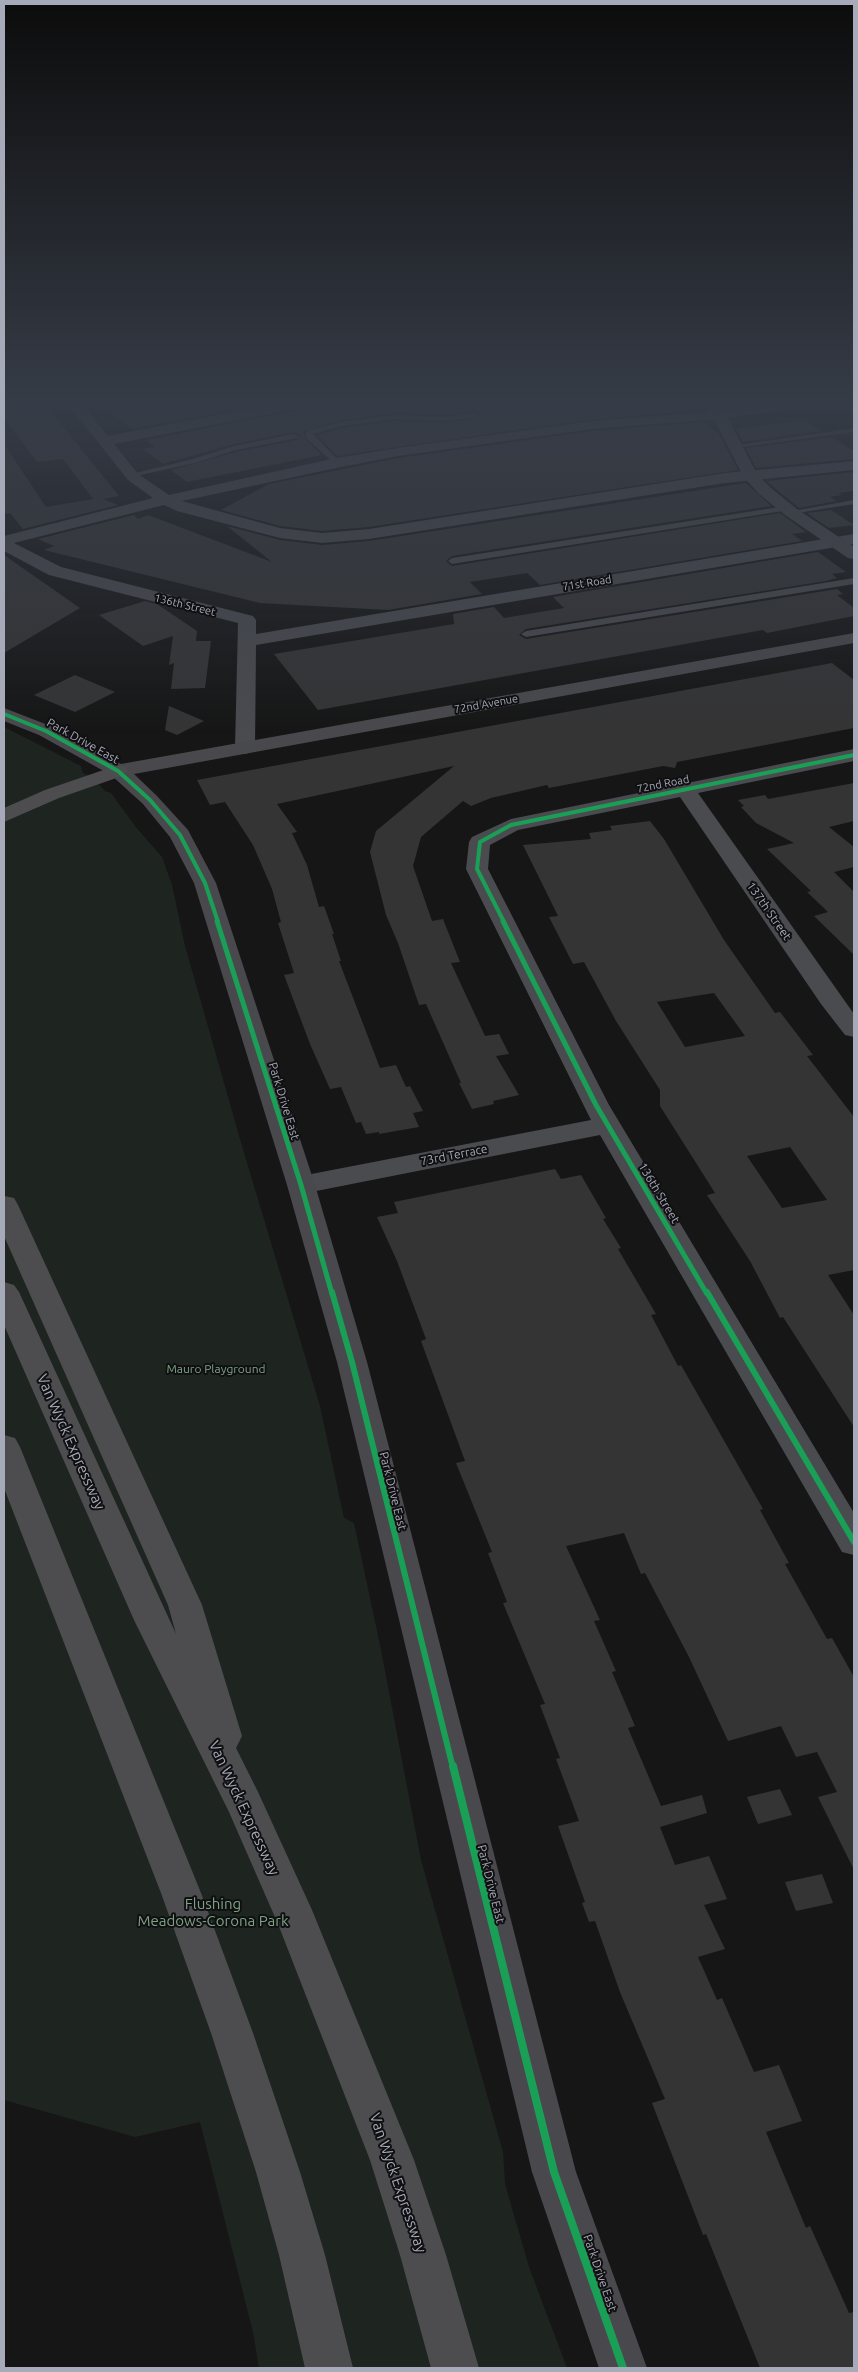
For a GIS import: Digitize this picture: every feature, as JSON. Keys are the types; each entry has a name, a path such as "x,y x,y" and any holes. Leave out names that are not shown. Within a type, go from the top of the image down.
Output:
{"highway":[{"path":"4,816 52,794 118,771"},
{"path":"4,1205 185,1605 245,1804"},
{"name":"Van Wyck Expressway","path":"4,1292 151,1620 245,1804 327,1994 392,2160 423,2255 455,2368"},
{"path":"4,1447 181,1893 229,2024 278,2172 302,2255 329,2368"}],"street":[{"path":"4,543 114,514"},
{"path":"205,514 280,533 322,538 369,534 503,514"},
{"path":"795,514 854,554"},
{"name":"71st Road","path":"246,641 350,622 854,539"},
{"name":"136th Street","path":"4,543 54,571 247,620"},
{"path":"245,748 247,620"},
{"name":"71st Road","path":"247,620 350,622"},
{"name":"72nd Avenue","path":"118,771 854,638"},
{"name":"Park Drive East","path":"4,714 54,735 118,771 150,800 180,835 205,883 301,1185 352,1362 554,2172 623,2368"},
{"name":"72nd Road","path":"480,842 511,825 854,755"},
{"name":"137th Street","path":"686,790 830,999 854,1030"},
{"name":"136th Street","path":"480,842 477,868 607,1125 854,1542"},
{"name":"73rd Terrace","path":"301,1185 607,1125"}],"lane":[{"path":"452,562 765,514"},
{"path":"526,634 854,580"}],"green space":[{"name":"Flushing Meadows-Corona Park","path":"4,727 81,766 83,773 94,779 105,791 111,793 135,826 162,857 172,885 185,946 242,1146 320,1406 344,1518 354,1523 380,1645 421,1860 503,2152 505,2184 529,2267 567,2368 259,2368 253,2332 200,2122 135,2137 4,2100"}],"building":[{"path":"11,514 84,514 23,529"},
{"path":"235,514 455,514 369,527 322,531 280,526"},
{"path":"546,514 722,514 452,556 446,561 452,566 776,514 781,514 806,532 792,534 802,541 540,585 527,573 470,582 482,594 388,610 260,603 44,550 54,546 38,539 134,515 138,519 148,515 272,562 227,526 280,540 322,545 369,541"},
{"path":"808,514 837,514 854,525 829,528"},
{"path":"818,552 846,572 832,574 837,578 826,581 526,629 519,635 526,639 837,589 843,594 837,595 854,608 854,616 767,633 763,630 318,710 274,654 454,624 453,614 494,607 504,618 564,608 553,597"},
{"path":"4,555 80,608 4,653"},
{"path":"145,601 157,604 197,631 196,641 211,641 205,688 171,689 174,663 169,665 173,636 143,646 99,615"},
{"path":"832,663 854,680 854,728 677,762 675,768 663,766 549,788 547,785 491,798 471,806 463,801 421,837 413,866 432,921 443,919 460,962 451,963 485,1036 499,1034 509,1054 496,1056 519,1095 493,1101 494,1104 472,1109 426,1004 419,1005 398,943 386,915 370,852 376,831 454,766 277,804 297,832 292,833 307,865 319,907 324,906 334,934 332,934 341,961 339,961 380,1068 396,1065 406,1087 410,1086 423,1111 413,1113 419,1127 379,1134 379,1132 366,1134 361,1122 356,1123 341,1087 330,1089 310,1044 284,975 294,973 278,923 281,922 272,889 253,845 225,802 210,805 197,780"},
{"path":"75,675 115,692 75,712 34,695"},
{"path":"169,706 204,721 177,735 165,730"},
{"path":"854,783 854,821 829,827 854,847 854,867 834,872 854,892 854,955 814,916 828,912 807,892 811,891 767,849 794,843 756,823 741,807 744,806 738,800 765,795 768,799"},
{"path":"650,821 664,839 724,940 775,1013 780,1012 813,1055 807,1056 854,1117 854,1270 828,1275 854,1315 854,1427 783,1317 780,1318 750,1261 707,1195 715,1193 660,1106 660,1090 616,1021 584,962 573,964 549,917 558,916 523,845 591,839 589,833 612,830 610,826","holes":["714,993 745,1036 685,1047 657,1002","790,1147 827,1200 782,1208 747,1156"]},
{"path":"555,1169 561,1179 581,1175 606,1218 603,1219 621,1248 618,1249 656,1314 651,1315 678,1366 681,1365 763,1509 760,1510 789,1563 785,1564 827,1639 832,1638 854,1677 854,1870 818,1797 837,1792 817,1752 796,1757 781,1726 728,1741 689,1657 645,1573 641,1574 624,1533 566,1546 600,1620 594,1621 616,1671 612,1672 635,1726 628,1728 661,1806 702,1795 707,1813 660,1827 675,1865 709,1856 727,1899 704,1905 725,1949 698,1957 717,2000 722,1998 754,2072 779,2065 802,2121 766,2132 806,2228 810,2226 849,2313 854,2312 854,2368 760,2368 706,2234 703,2235 652,2103 665,2099 620,1992 595,1921 589,1922 582,1903 585,1902 558,1826 579,1821 556,1759 560,1758 540,1705 545,1704 503,1603 507,1602 488,1553 492,1552 456,1463 465,1461 421,1341 426,1339 397,1261 377,1217 398,1213 394,1202"},
{"path":"780,1789 792,1815 758,1824 747,1797"},
{"path":"822,1874 833,1903 796,1911 785,1882"}],"cycle path":[{"path":"4,714 46,731 118,771 150,800 180,835 205,883 301,1185 352,1362 554,2172 623,2368"},
{"path":"854,755 511,825 480,842 477,869 596,1105 854,1542"}],"park label":[{"name":"Mauro Playground","path":"216,1369"}]}
